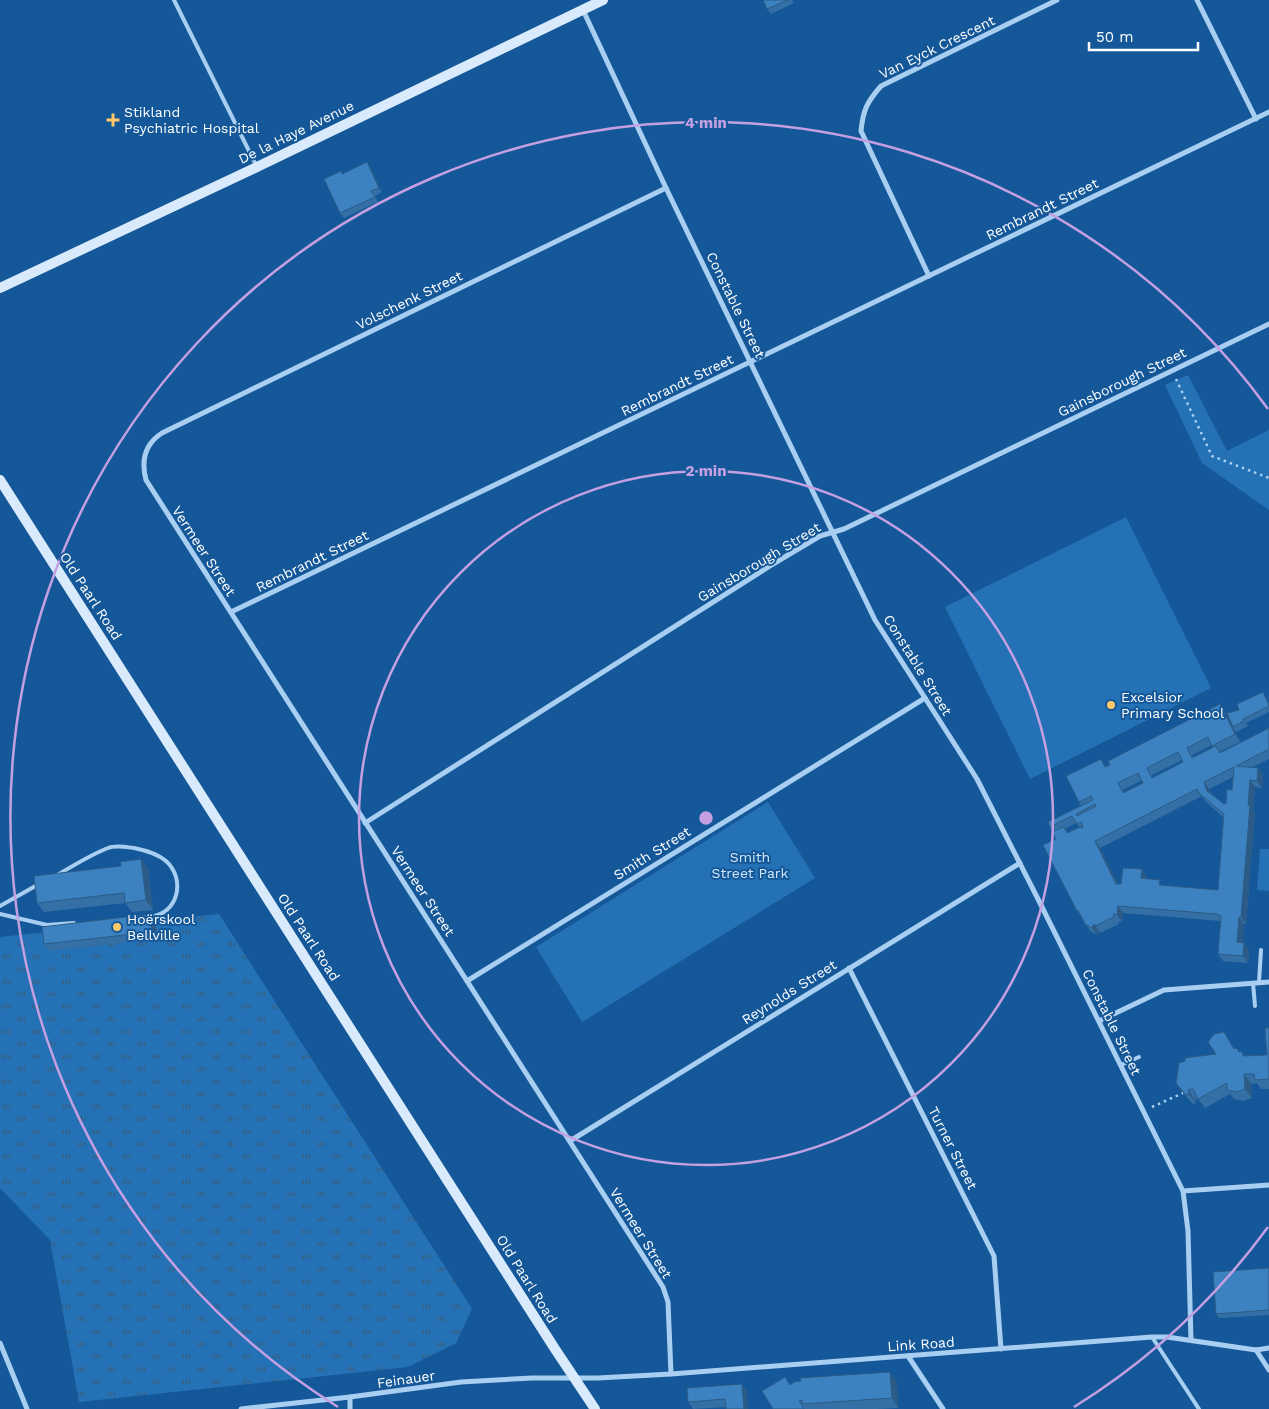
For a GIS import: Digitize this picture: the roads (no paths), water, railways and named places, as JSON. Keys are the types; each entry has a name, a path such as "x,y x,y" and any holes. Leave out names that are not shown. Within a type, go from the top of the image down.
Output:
{"main road":[{"name":"De la Haye Avenue","path":"0,288 257,167 603,0"},
{"name":"Old Paarl Road","path":"0,480 595,1409"}],"street":[{"name":"Van Eyck Crescent","path":"929,276 861,130 862,116 868,101 881,86 1057,0"},
{"path":"1196,0 1256,119"},
{"name":"Constable Street","path":"583,10 666,188 875,620 976,778 1183,1191 1188,1231 1191,1340"},
{"name":"Rembrandt Street","path":"230,612 1269,112"},
{"name":"Volschenk Street","path":"162,433 666,188"},
{"name":"Gainsborough Street","path":"365,823 820,536 844,529 1269,324"},
{"name":"Vermeer Street","path":"162,433 153,438 146,450 143,470 146,480 665,1291 669,1308 671,1374"},
{"name":"Smith Street","path":"467,980 925,698"},
{"name":"Reynolds Street","path":"570,1141 1020,863"},
{"name":"Turner Street","path":"849,968 994,1256 1001,1349"},
{"path":"1099,1021 1164,990 1269,982"},
{"path":"1183,1191 1269,1185"},
{"name":"Link Road","path":"574,1378 671,1374 1167,1336 1256,1350 1269,1348"},
{"path":"0,1343 27,1409"},
{"path":"1256,1350 1269,1370"},
{"path":"908,1356 943,1409"},
{"name":"Feinauer","path":"241,1409 350,1398 461,1382 524,1378 574,1378"},
{"path":"350,1398 350,1409"}],"lane":[{"path":"174,0 257,167"},
{"path":"0,906 109,848 128,847 162,858 170,865 176,877 176,896 172,907 161,915 144,918"},
{"path":"0,914 47,925 76,923"},
{"path":"1255,1006 1261,950"},
{"path":"1121,1065 1139,1057"},
{"path":"1152,1337 1199,1409"}],"place":[{"name":"Stikland Psychiatric Hospital","path":"113,120"},
{"name":"Excelsior Primary School","path":"1111,705"},
{"name":"Hoërskool Bellville","path":"117,927"}],"park label":[{"name":"Smith Street Park","path":"750,866"}]}
